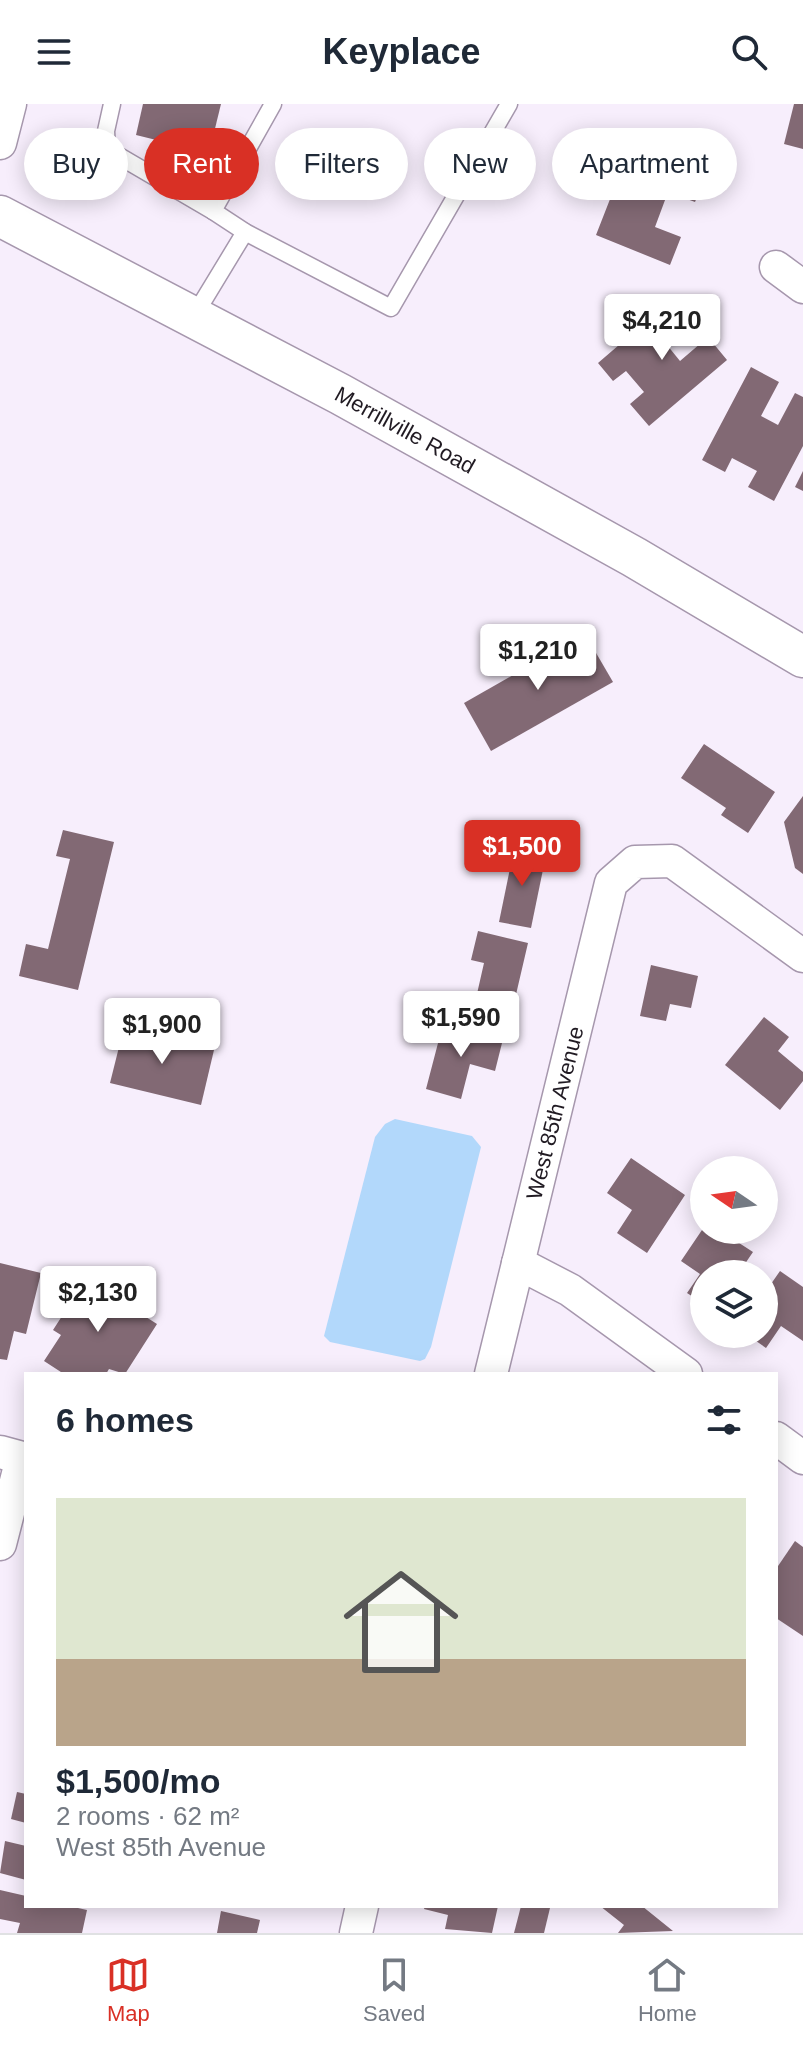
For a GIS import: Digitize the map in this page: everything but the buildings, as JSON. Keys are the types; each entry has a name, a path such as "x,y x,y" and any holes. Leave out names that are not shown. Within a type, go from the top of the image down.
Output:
{"street":[{"path":"0,143 10,104"},
{"name":"Merrillville Road","path":"0,216 592,534 803,657"},
{"path":"776,267 803,287"},
{"name":"West 85th Avenue","path":"491,1372 611,883 635,862 672,861 803,956"},
{"path":"518,1263 570,1290 683,1372"},
{"path":"778,1439 803,1458"},
{"path":"0,1544 11,1455"},
{"path":"356,1933 362,1908"}],"lane":[{"path":"112,104 106,131 107,149 245,232 391,308 509,104"},
{"path":"213,211 273,104"},
{"path":"193,317 245,232"}],"water":[{"path":"395,1119 472,1136 481,1147 431,1347 425,1359 420,1361 330,1342 324,1336 375,1137 385,1124"}]}
